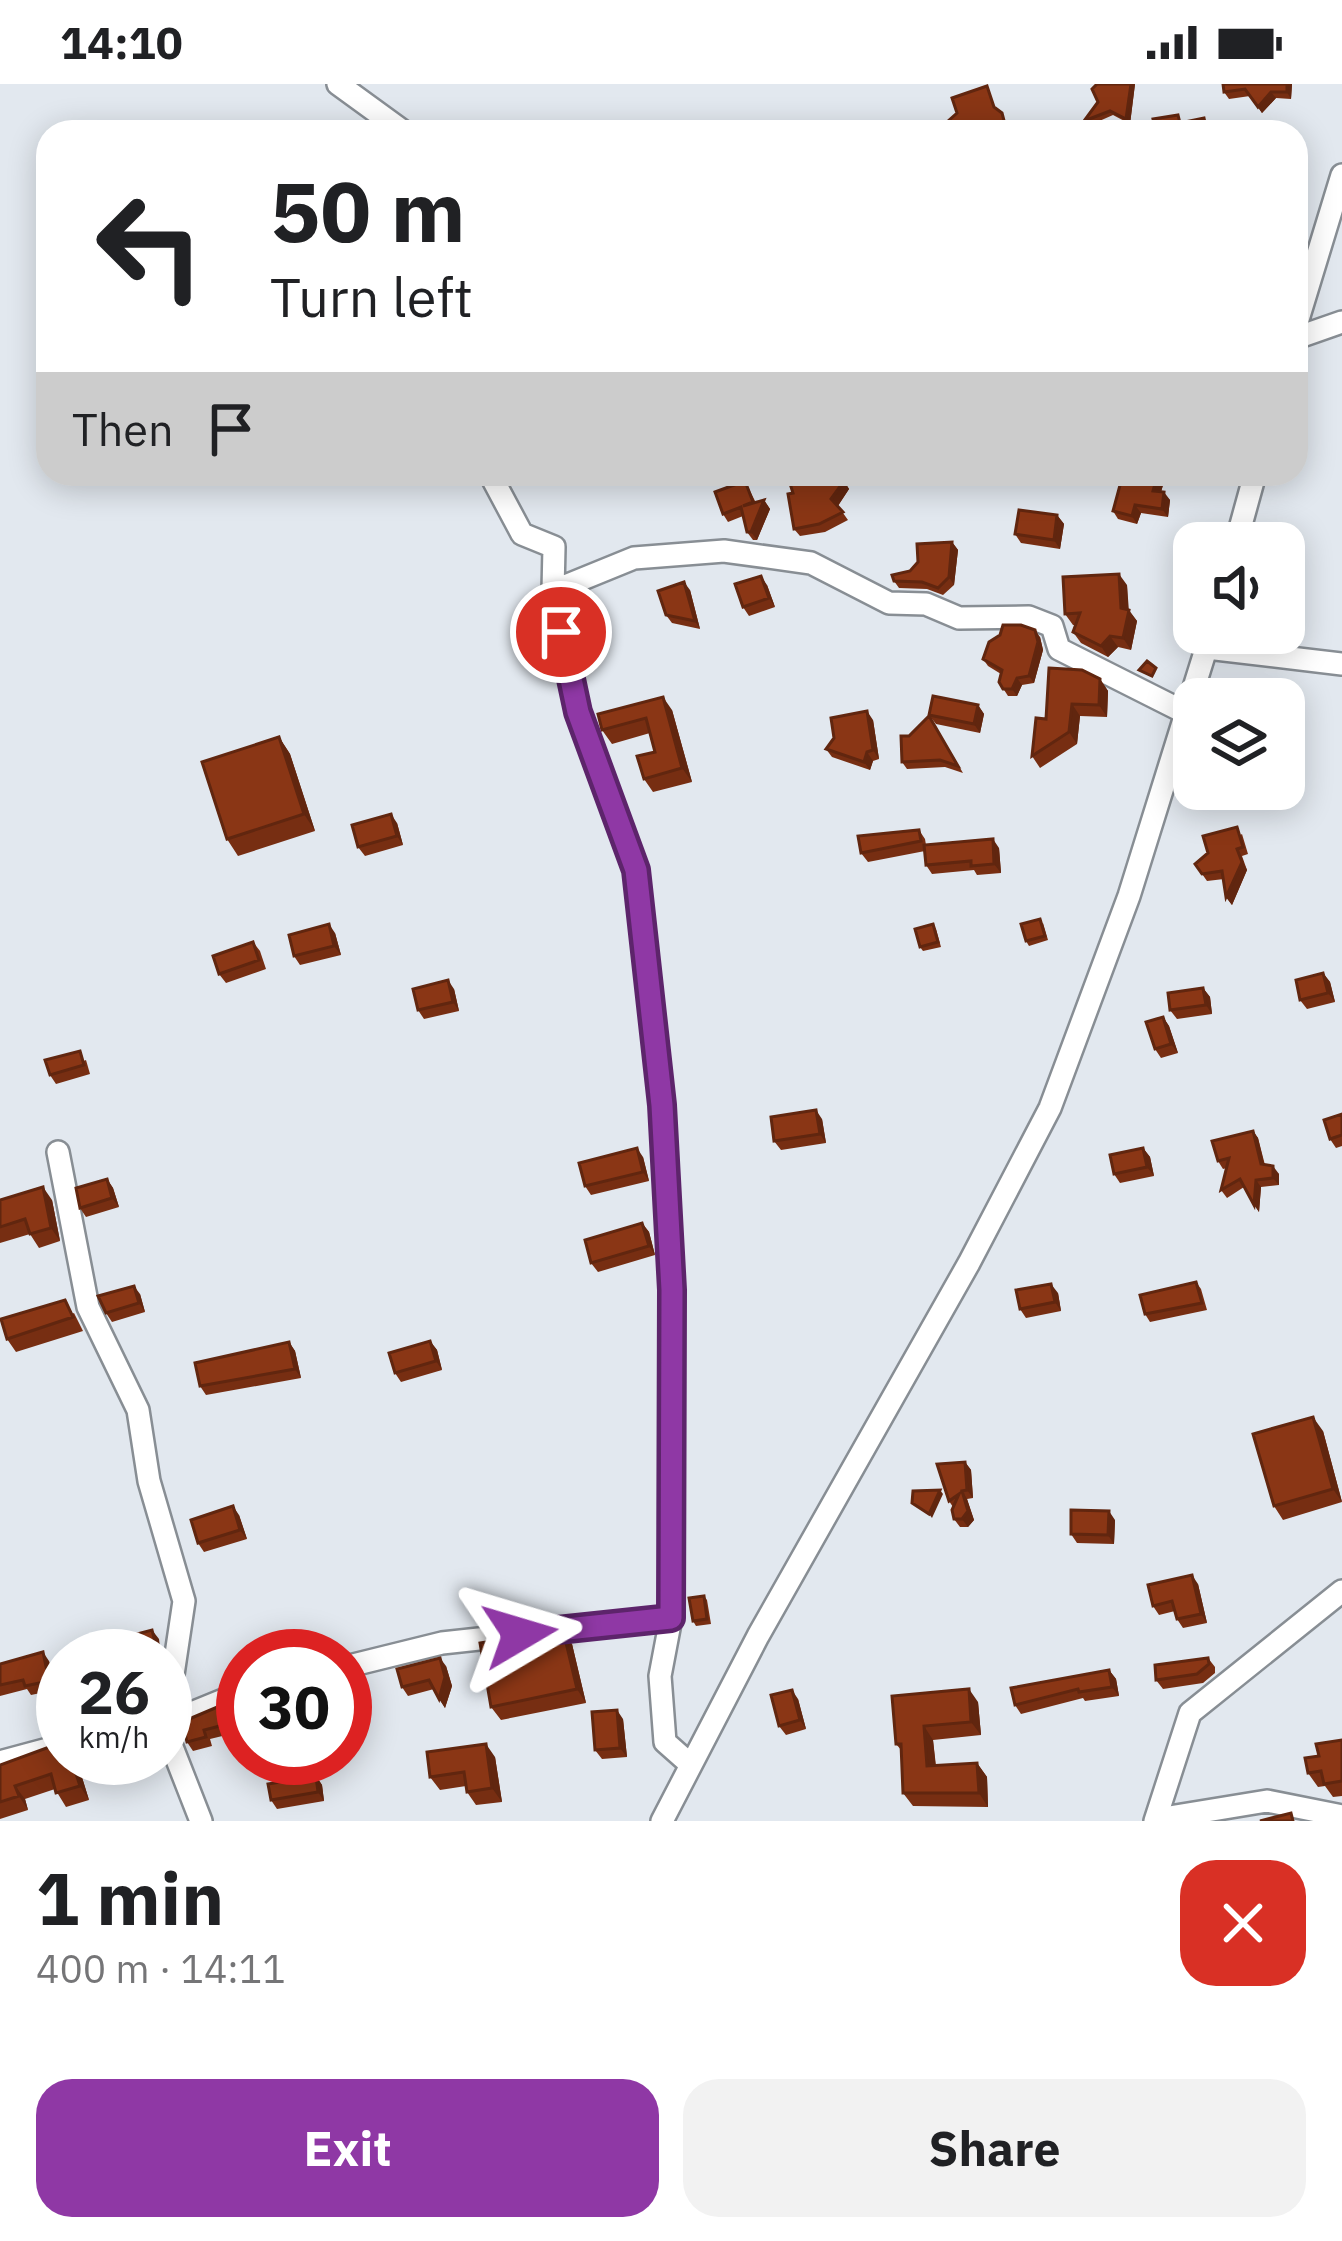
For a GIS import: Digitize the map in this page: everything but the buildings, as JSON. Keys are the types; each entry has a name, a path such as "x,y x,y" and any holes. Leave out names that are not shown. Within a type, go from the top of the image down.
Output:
{"street":[{"path":"338,84 388,120"},
{"path":"1308,287 1342,175"},
{"path":"1308,334 1342,322"},
{"path":"496,486 522,534 554,547 553,591 578,712 636,870 662,1105 672,1290 671,1618 660,1676 664,1742 691,1765"},
{"path":"1241,522 1252,486"},
{"path":"553,591 634,558 724,551 811,563 889,603 926,604 959,618 1029,617 1052,626 1059,649 1173,707"},
{"path":"1287,654 1342,664"},
{"path":"662,1821 758,1636 969,1263 1050,1108 1173,760"},
{"path":"58,1152 88,1307 138,1410 149,1481 184,1601 180,1629"},
{"path":"1342,1591 1190,1713 1156,1820 1267,1801 1342,1816"},
{"path":"372,1660 442,1643 671,1618"},
{"path":"0,1762 36,1752"},
{"path":"187,1785 201,1821"}],"route":[{"path":"520,1634 671,1618 672,1290 662,1105 636,870 578,712 561,632"}]}
